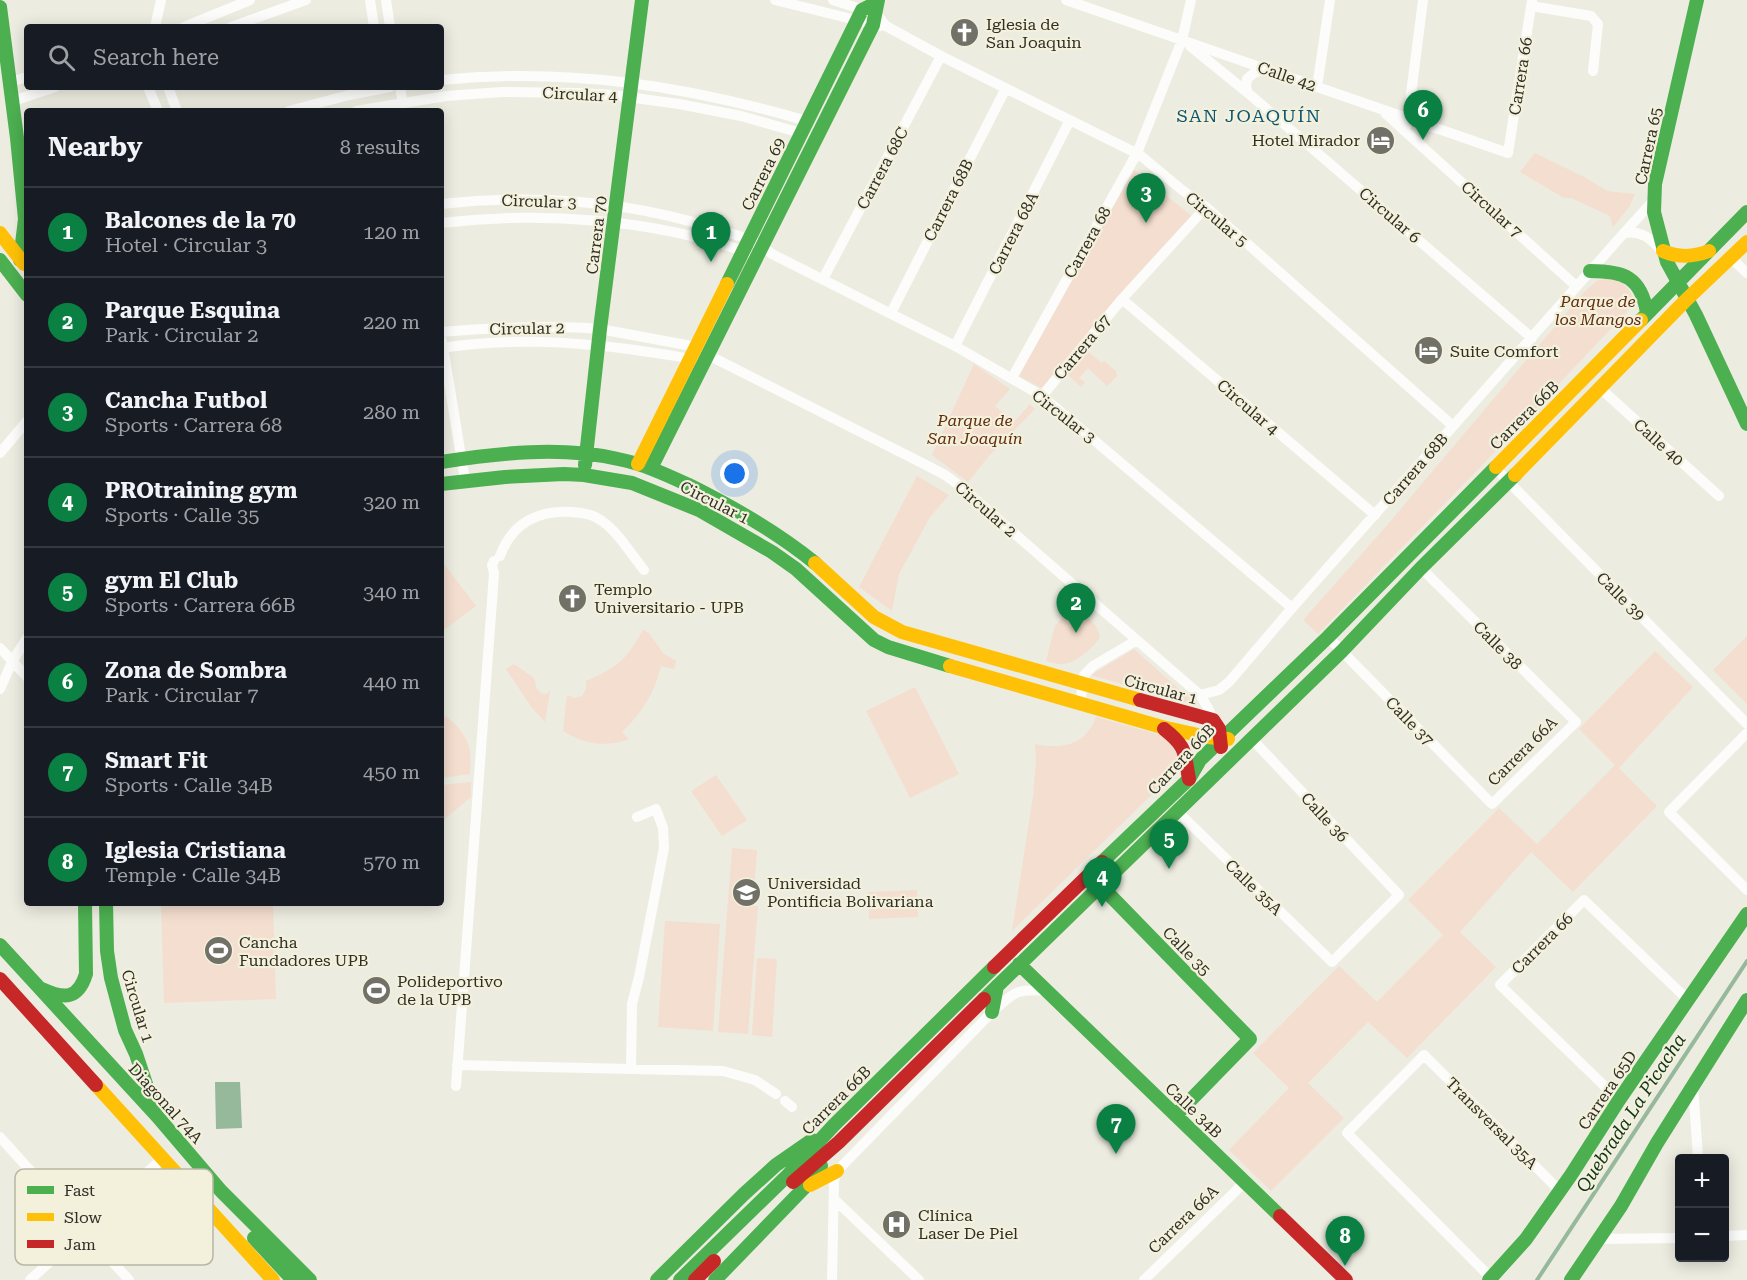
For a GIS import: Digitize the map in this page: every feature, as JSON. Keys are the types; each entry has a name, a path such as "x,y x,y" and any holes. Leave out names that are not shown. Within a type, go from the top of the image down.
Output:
{"street":[{"path":"156,24 161,0"},
{"path":"191,24 250,0"},
{"path":"273,0 273,12"},
{"path":"239,24 306,0"},
{"path":"370,0 374,24"},
{"path":"386,0 390,24"},
{"name":"Carrera 70","path":"584,475 598,345 642,0"},
{"name":"Circular 5","path":"775,0 860,15 878,14 941,56 1137,153 1206,207 1453,426"},
{"name":"Circular 5","path":"833,0 860,15"},
{"name":"Calle 42","path":"1066,0 1508,153"},
{"name":"Carrera 68","path":"1011,378 1137,153 1182,40 1191,0"},
{"path":"1317,87 1330,0"},
{"path":"1407,132 1423,0"},
{"name":"Carrera 65","path":"1697,0 1655,184 1653,201 1655,223 1663,252 1747,424"},
{"path":"1532,3 1591,16 1595,20 1598,24 1593,71"},
{"name":"Carrera 66","path":"1508,153 1532,3"},
{"path":"0,7 24,206"},
{"path":"860,15 878,14"},
{"name":"Carrera 69","path":"644,466 703,356 764,252 878,14"},
{"name":"Carrera 69","path":"703,356 746,245 860,15"},
{"name":"Circular 6","path":"1182,40 1248,93 1532,338"},
{"name":"Carrera 68C","path":"823,279 941,56"},
{"path":"1248,93 1247,79 1254,73 1265,69"},
{"path":"502,76 502,92"},
{"name":"Circular 4","path":"444,80 502,76 563,76 771,124 804,127"},
{"path":"10,82 24,78"},
{"name":"Carrera 68B","path":"891,313 1005,88"},
{"path":"13,101 47,90"},
{"path":"149,90 157,108"},
{"path":"169,90 176,108"},
{"path":"300,108 374,90"},
{"path":"384,90 385,108"},
{"path":"401,90 404,107"},
{"name":"Circular 4","path":"385,108 404,107 446,96 502,92 579,93 631,90"},
{"name":"Circular 7","path":"1379,108 1576,286"},
{"name":"Carrera 68A","path":"955,346 1070,120"},
{"path":"494,200 495,218"},
{"name":"Circular 3","path":"444,204 494,200 583,202 681,219 764,252 823,279 955,346 1042,396 1292,608"},
{"name":"Carrera 68B","path":"1200,695 1225,687 1292,608 1653,201"},
{"name":"Carrera 67","path":"1042,396 1122,299 1206,207"},
{"name":"Carrera 66B","path":"696,1280 834,1125 1074,888 1189,779 1200,760 1221,738 1328,637 1747,212"},
{"name":"Circular 3","path":"444,223 495,218 574,219 614,223 746,245"},
{"path":"1624,232 1639,232 1652,240 1663,252 1677,256 1688,257 1709,251"},
{"path":"0,233 24,261"},
{"name":"Carrera 66B","path":"680,1280 839,1142 1342,651 1421,568 1747,242"},
{"path":"1731,258 1747,273"},
{"path":"24,262 3,269 24,292"},
{"path":"1590,271 1613,271 1631,279 1643,294 1647,313"},
{"name":"Circular 4","path":"1122,299 1375,515"},
{"name":"Circular 2","path":"444,334 519,327 600,329 703,356 945,475 1200,695 1214,721"},
{"name":"Circular 2","path":"444,348 515,341 552,341 703,356"},
{"path":"444,360 465,480"},
{"name":"Calle 40","path":"1600,388 1719,496"},
{"path":"1732,393 1747,405"},
{"path":"0,453 24,425"},
{"name":"Circular 1","path":"444,460 540,453 587,454 644,466 707,494 778,535 807,557 874,617 902,632 1214,721 1239,723"},
{"name":"Calle 39","path":"1495,468 1747,724"},
{"name":"Circular 1","path":"444,483 540,475 584,475 632,483 699,510 747,537 796,569 858,627 879,643 946,665 1162,727 1207,737 1251,738"},
{"path":"456,1086 494,573 498,556 515,530 540,514 560,512 589,514 601,520 613,531 644,570"},
{"name":"Calle 38","path":"1421,568 1575,722"},
{"name":"Calle 37","path":"1328,637 1492,804"},
{"path":"1080,704 1084,675 1093,666 1137,640"},
{"path":"0,689 24,643"},
{"path":"0,648 24,674"},
{"path":"1214,721 1221,738 1218,772"},
{"name":"Carrera 66A","path":"1492,804 1575,722"},
{"path":"1162,727 1184,747 1189,779"},
{"path":"1747,733 1669,812 1747,890"},
{"name":"Calle 36","path":"1251,738 1399,895 1332,962"},
{"path":"631,1070 632,1004 664,848 663,828 656,809 637,817"},
{"name":"Calle 35A","path":"1177,811 1332,962"},
{"name":"Calle 35","path":"1100,885 1250,1039 1176,1115"},
{"name":"Carrera 66","path":"1619,1100 1500,985 1584,900 1688,1000"},
{"path":"37,986 55,995 67,997 77,992 86,974 85,906 106,907"},
{"name":"Circular 1","path":"106,907 107,951 117,1004 157,1116"},
{"name":"Carrera 65D","path":"1490,1279 1526,1239 1560,1191 1619,1100 1747,914"},
{"name":"Diagonal 74A","path":"0,945 157,1116 202,1169"},
{"name":"Calle 34B","path":"1019,964 1346,1280"},
{"path":"0,979 173,1169"},
{"path":"992,1012 997,986"},
{"path":"804,1188 837,1171 992,1012 1019,991 1026,989 1048,992"},
{"path":"1571,1280 1621,1206 1693,1084 1747,1000"},
{"name":"Transversal 35A","path":"1490,1279 1347,1133 1424,1055 1560,1191"},
{"path":"457,1065 723,1071 755,1080 785,1101"},
{"path":"1693,1084 1698,1154"},
{"path":"657,1280 776,1165 834,1125"},
{"path":"0,1137 29,1169"},
{"path":"715,1280 804,1188 839,1142"},
{"path":"151,1169 163,1158"},
{"path":"832,1280 834,1180 837,1171"},
{"name":"Diagonal 74A","path":"213,1182 310,1280"},
{"name":"Carrera 66A","path":"1144,1280 1245,1182"},
{"path":"221,1191 258,1242 293,1280"},
{"path":"835,1200 919,1280"},
{"path":"213,1213 273,1280"},
{"path":"1729,1236 1747,1235"},
{"path":"1599,1239 1675,1238"},
{"path":"30,1280 47,1265"},
{"path":"115,1265 129,1280"}],"green space":[{"path":"1535,153 1607,191 1635,194 1629,207 1613,227 1610,216 1571,198 1564,198 1520,172"},
{"name":"Parque de San Joaquín","path":"1134,170 1193,217 1042,388 1017,375"},
{"name":"Parque de los Mangos","path":"1605,278 1616,280 1624,285 1631,293 1635,303 1318,634 1303,620 1382,531 1584,292 1597,281"},
{"path":"1088,352 1116,371 1117,376 1107,386 1088,368 1079,378 1085,382 1081,387 1067,374"},
{"name":"Parque de San Joaquín","path":"974,364 1010,389 995,406 1014,422 1030,404 1035,409 989,456 968,482 932,455"},
{"path":"917,476 949,495 930,517 899,574 892,611 859,587"},
{"path":"444,564 476,606 444,630"},
{"path":"1073,606 1093,623 1100,637 1088,651 1072,662 1061,664 1046,661 1055,626"},
{"path":"643,630 649,633 663,653 676,661 674,669 661,666 647,702 622,732 629,739 603,744 587,742 563,731 567,695 574,698 582,696 586,689 586,681 620,662"},
{"path":"1747,636 1747,704 1713,670"},
{"path":"1134,649 1198,706 1091,675"},
{"path":"1655,651 1693,687 1619,768 1657,806 1573,892 1531,852 1460,932 1496,967 1407,1058 1368,1022 1308,1083 1344,1118 1271,1191 1229,1150 1289,1088 1253,1053 1339,966 1377,1002 1443,935 1408,900 1499,808 1537,844 1615,765 1579,729"},
{"path":"514,664 534,678 537,689 541,693 546,694 550,691 545,722 532,708 506,669"},
{"path":"915,687 959,774 910,798 866,711"},
{"path":"444,716 456,725 467,741 470,774 444,778"},
{"path":"1096,717 1161,735 1178,751 1181,763 1178,769 1012,931 1033,796 1035,744 1055,746 1072,743 1086,734"},
{"path":"716,775 747,820 722,836 691,791"},
{"path":"471,782 471,797 444,820 444,785"},
{"path":"732,848 757,850 753,906 758,906 748,1034 718,1032"},
{"path":"917,890 918,917 869,919 868,892"},
{"name":"Cancha Fundadores UPB","path":"161,906 273,906 276,999 164,1003"},
{"path":"665,921 720,924 713,1031 658,1027"},
{"path":"757,958 777,959 772,1037 752,1035"}],"shaded area":[{"path":"215,1082 240,1082 242,1128 216,1129"}],"waterway":[{"name":"Quebrada La Picacha","path":"1537,1280 1747,961"}],"traffic: fast":[{"path":"585,465 642,0"},
{"path":"651,468 873,25 878,0"},
{"path":"1697,0 1655,184 1654,212 1667,262 1696,315 1747,424"},
{"path":"727,284 862,10 876,3"},
{"path":"0,7 24,209"},
{"path":"1641,320 1747,212"},
{"path":"20,260 24,227"},
{"path":"0,260 24,291"},
{"path":"1590,271 1612,272 1629,278 1640,291 1647,313"},
{"path":"444,462 530,452 596,455 628,461 664,474 724,503 771,531 815,563"},
{"path":"1102,862 1189,779 1200,760 1328,637 1496,467"},
{"path":"444,484 564,474 632,483 699,510 772,552 796,569 874,640 888,647 950,666"},
{"path":"984,999 1342,651 1421,568 1515,475"},
{"path":"1100,885 1250,1039 1176,1115"},
{"path":"42,989 63,996 74,993 83,983 86,974 85,906"},
{"path":"106,906 107,951 111,978 125,1030 136,1054 155,1111"},
{"path":"1489,1280 1526,1239 1747,914"},
{"path":"0,945 157,1116 202,1169"},
{"path":"1019,964 1280,1216"},
{"path":"680,1280 788,1175 834,1125 994,967"},
{"path":"992,1012 997,986"},
{"path":"1571,1280 1621,1206 1657,1143 1747,1000"},
{"path":"657,1280 776,1165 812,1140"},
{"path":"715,1280 804,1188 821,1166"},
{"path":"213,1182 310,1280"},
{"path":"254,1238 293,1280"}],"traffic: slow":[{"path":"0,233 24,264"},
{"path":"1515,475 1684,302 1747,242"},
{"path":"1663,251 1686,256 1709,251"},
{"path":"638,464 727,284"},
{"path":"1496,467 1641,320"},
{"path":"815,563 874,617 902,632 1140,700"},
{"path":"950,666 1162,727 1228,739"},
{"path":"96,1085 172,1169"},
{"path":"810,1185 837,1171"},
{"path":"213,1214 273,1280"}],"traffic: jam":[{"path":"1140,700 1213,720 1219,729 1221,747"},
{"path":"1164,729 1181,746 1189,779"},
{"path":"994,967 1102,862"},
{"path":"0,979 96,1085"},
{"path":"793,1182 839,1142 984,999"},
{"path":"1280,1216 1346,1280"},
{"path":"695,1280 714,1261"}],"place":[{"name":"Iglesia de San Joaquin","path":"965,33"},
{"name":"Hotel Mirador","path":"1381,140"},
{"name":"Zona de Sombra","path":"1423,140"},
{"name":"Cancha Futbol","path":"1146,223"},
{"name":"Balcones de la 70","path":"711,262"},
{"name":"Suite Comfort","path":"1429,351"},
{"name":"Templo Universitario - UPB","path":"573,598"},
{"name":"Parque Esquina","path":"1076,633"},
{"name":"gym El Club","path":"1169,869"},
{"name":"Universidad Pontificia Bolivariana","path":"746,892"},
{"name":"PROtraining gym","path":"1102,907"},
{"name":"Cancha Fundadores UPB","path":"218,951"},
{"name":"Polideportivo de la UPB","path":"376,990"},
{"name":"Smart Fit","path":"1116,1154"},
{"name":"Clínica Laser De Piel","path":"897,1224"},
{"name":"Iglesia Cristiana","path":"1345,1266"}],"district":[{"name":"SAN JOAQUÍN","path":"1249,116"}]}
